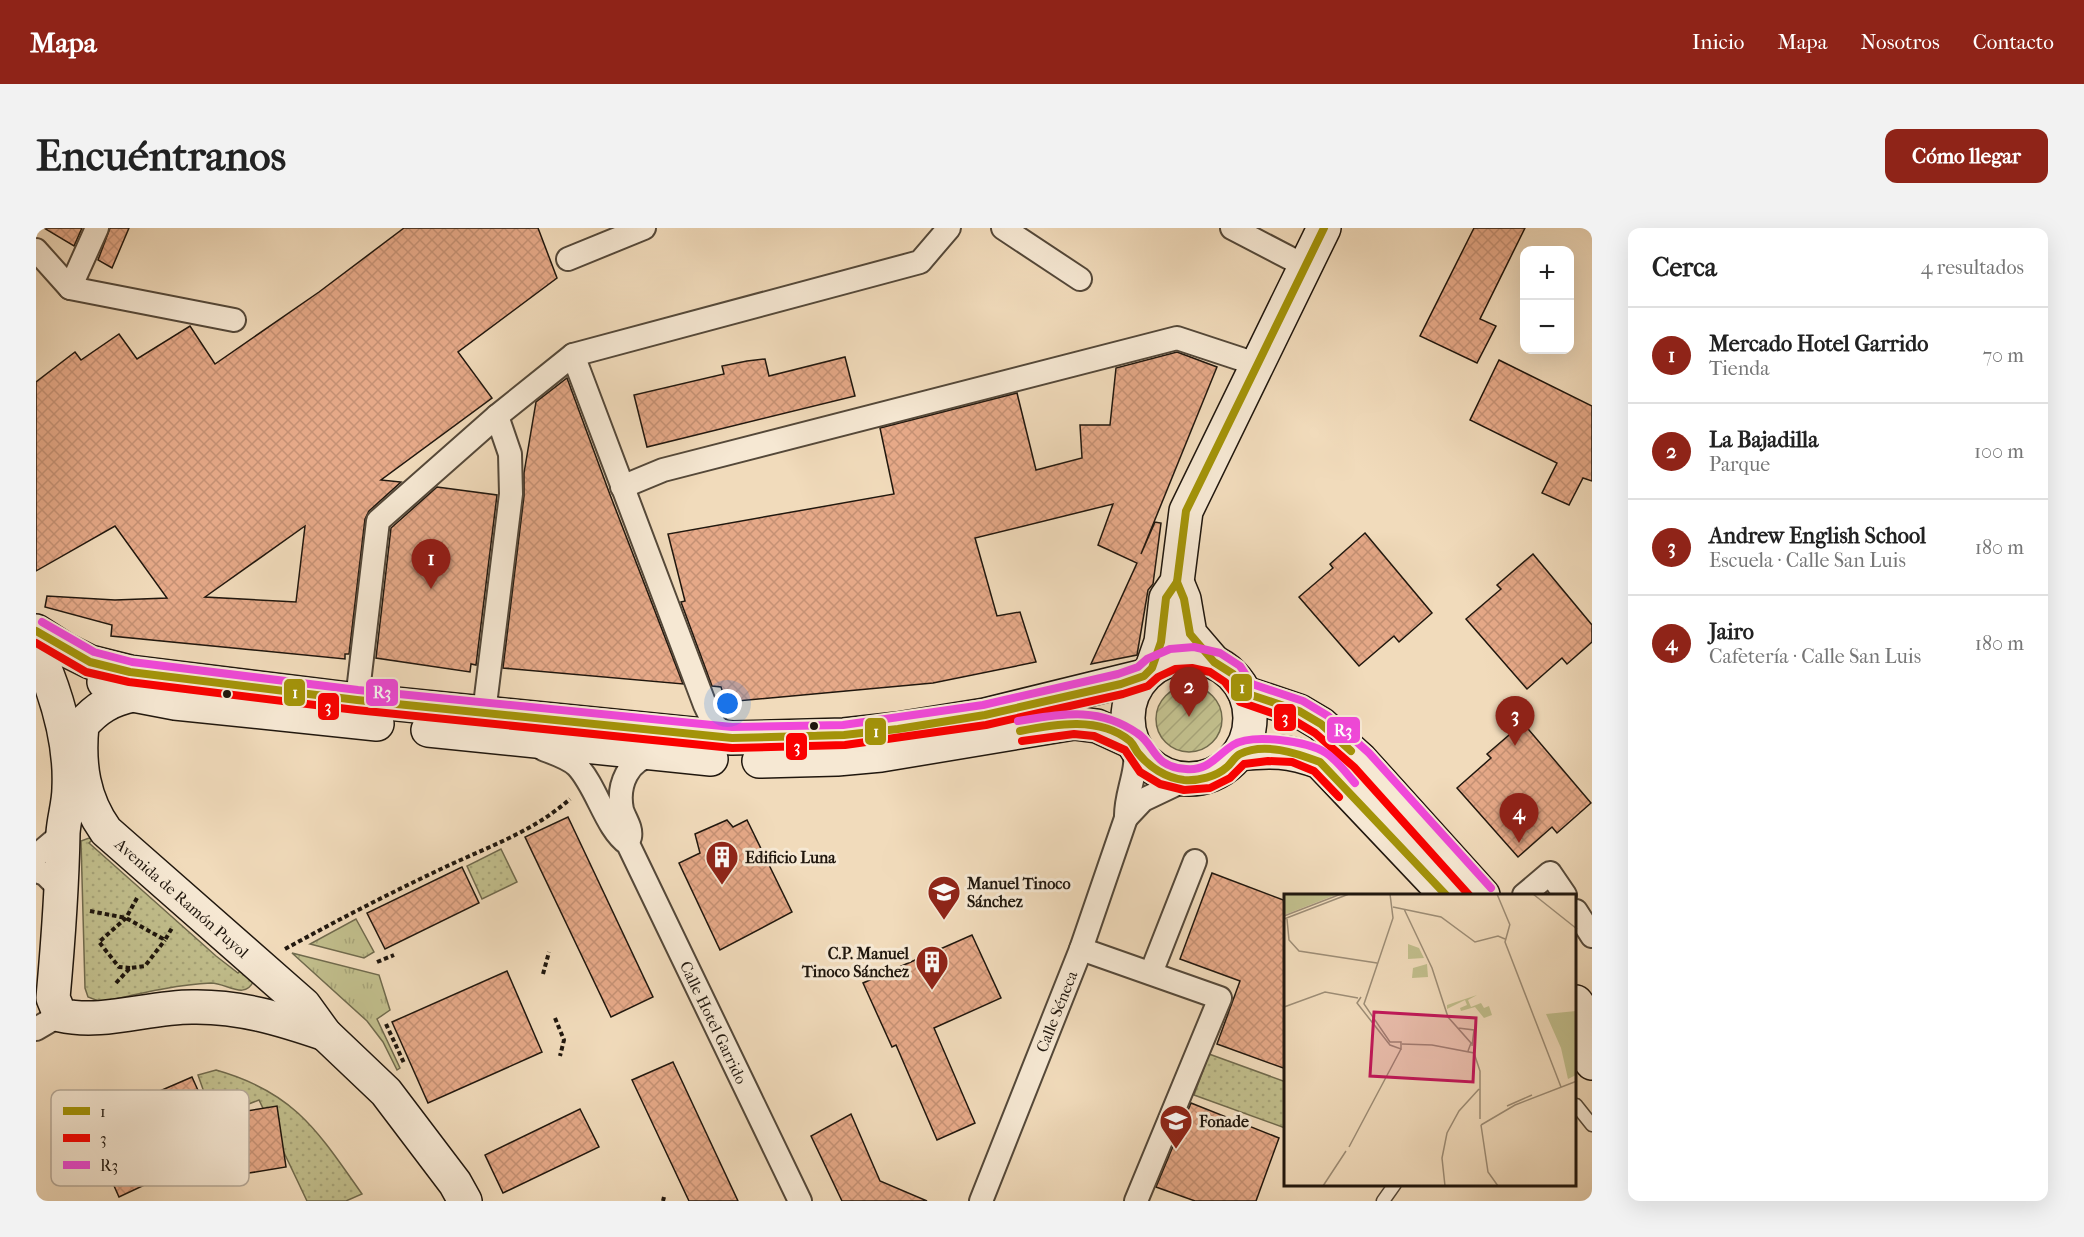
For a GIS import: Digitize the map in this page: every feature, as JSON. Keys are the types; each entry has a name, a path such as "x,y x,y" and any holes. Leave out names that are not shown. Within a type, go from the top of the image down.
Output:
{"main road":[{"path":"1177,582 1184,599 1190,634 1214,662 1233,675 1245,693 1251,714 1249,735 1239,754 1224,769 1206,778 1185,780 1165,775 1147,764 1134,746 1127,728 1128,706 1136,685 1148,672 1161,642 1166,598 1177,582 1186,511 1324,228"},
{"path":"38,648 64,649 90,662 130,672 357,700 732,738 844,735 898,729 985,715 1148,672 1172,659 1185,657 1214,662"},
{"path":"38,648 76,676 119,686 133,695 186,704 654,755 744,761 837,759 881,755 1074,723 1096,726 1134,746"},
{"path":"38,648 52,684 64,736 69,788 63,833 61,899 53,998 58,1021"},
{"path":"1245,693 1299,711 1321,724 1361,760 1482,894"},
{"name":"Avenida de Ramón Puyol","path":"133,695 104,705 82,725 81,777 93,813 106,831 304,1005 325,1034 386,1092 455,1183 465,1201"},
{"path":"1239,754 1268,750 1294,752 1320,762 1445,894"},
{"name":"Avenida de Ramón Puyol","path":"63,833 84,825 106,831"},
{"name":"Avenida de Ramón Puyol","path":"235,1008 245,1006 259,993 262,973 258,964"},
{"path":"1577,1005 1592,1024"},
{"name":"Avenida de Ramón Puyol","path":"58,1021 190,1007 235,1008 280,1018 325,1034"},
{"path":"1577,1045 1592,1063"}],"street":[{"path":"70,288 98,228"},
{"path":"568,259 644,228"},
{"path":"357,700 378,521 497,416 573,356 920,262 949,228"},
{"path":"1003,228 1080,279"},
{"path":"1232,228 1305,266"},
{"path":"36,250 70,288 234,320"},
{"path":"622,487 663,470 1177,338 1259,365"},
{"path":"573,356 705,705 714,726 732,738"},
{"path":"484,713 511,494 510,454 497,416"},
{"name":"Calle Hotel Garrido","path":"528,741 575,764 589,782 619,838 628,844 800,1201"},
{"name":"Calle Séneca","path":"981,1201 1081,949 1126,818 1125,801 1135,774 1134,746"},
{"name":"Calle Hotel Garrido","path":"628,844 631,833 622,811 620,794 629,768 644,756 654,755"},
{"name":"Calle Séneca","path":"1126,818 1143,800 1185,780"},
{"path":"36,856 63,833"},
{"path":"1151,973 1195,861"},
{"path":"36,871 50,878 61,899"},
{"path":"1525,894 1550,873 1564,894"},
{"path":"1577,914 1592,936"},
{"path":"1081,949 1220,998 1136,1201"}],"lane":[{"path":"1577,1107 1592,1125"},
{"path":"1383,1201 1394,1186"}],"path":[{"path":"258,964 350,914 552,815 589,782"},
{"path":"61,899 126,918 165,940"},
{"path":"126,918 99,942 119,967 145,966 165,940 187,902"},
{"path":"543,974 549,952"},
{"path":"377,962 394,955"},
{"path":"58,1021 130,968"},
{"path":"555,1018 564,1040 560,1056"},
{"path":"386,1024 405,1066"}],"green space":[{"path":"1182,686 1196,686 1208,691 1217,700 1222,719 1220,732 1213,743 1196,752 1182,752 1170,747 1161,738 1156,726 1156,712 1161,700 1170,691"},
{"path":"89,838 92,840 89,843 216,956 238,973 242,969 254,980 250,986 241,990 211,983 197,984 101,1002 88,997 85,988 81,841"},
{"path":"501,849 517,882 482,899 467,866"},
{"path":"356,919 374,952 364,958 310,944"},
{"path":"292,953 379,975 390,1010 377,1019 400,1068 397,1070 383,1042 367,1021"},
{"path":"1209,1054 1284,1081 1284,1128 1194,1095"},
{"path":"216,1070 243,1079 285,1102 317,1132 362,1194 346,1201 307,1201 259,1100 249,1104 249,1090 203,1090 198,1075"}],"building":[{"path":"44,228 82,228 74,246"},
{"path":"110,228 129,228 112,268 98,260"},
{"path":"404,228 538,228 557,278 458,352 492,398 381,480 401,482 369,511 365,519 349,654 345,654 345,659 111,636 112,625 45,607 47,596 115,600 167,598 115,526 36,571 36,382 75,352 81,360 119,334 137,359 190,326 215,364 319,292","holes":["305,526 296,602 205,597"]},
{"path":"1474,228 1525,228 1480,319 1496,326 1477,363 1420,336"},
{"path":"1177,352 1217,367 1141,554 1155,522 1161,523 1153,584 1148,590 1137,655 1091,664 1137,563 1098,545 1113,504 975,538 997,616 1020,612 1036,662 933,683 726,702 721,687 712,686 681,602 685,601 668,534 894,494 880,428 1017,393 1036,470 1082,458 1080,425 1110,425 1116,368"},
{"path":"845,357 855,396 647,447 634,395 724,374 722,366 747,361 765,359 769,376"},
{"path":"1499,360 1592,406 1592,481 1583,478 1569,505 1542,493 1557,463 1470,420"},
{"path":"567,378 683,684 503,668 524,496 524,473 536,402"},
{"path":"437,487 497,495 476,665 471,664 470,672 376,658 391,528"},
{"path":"1365,533 1432,613 1399,642 1394,636 1359,666 1299,597 1333,568 1330,564"},
{"path":"1533,554 1592,625 1592,642 1567,664 1562,658 1527,689 1466,619 1501,589 1497,585"},
{"path":"1523,723 1591,803 1557,833 1552,827 1518,857 1457,788 1491,758 1487,754"},
{"path":"568,817 653,997 611,1017 525,837"},
{"name":"Edificio Luna","path":"727,820 733,827 747,820 792,912 720,950 679,863 700,853 695,834"},
{"path":"462,867 479,903 385,949 367,913"},
{"path":"1212,873 1284,900 1284,1068 1217,1044 1240,981 1180,959"},
{"name":"C.P. Manuel Tinoco Sánchez","path":"972,935 1001,998 934,1028 975,1123 937,1140 896,1045 892,1047 863,983"},
{"path":"507,971 542,1052 428,1103 392,1022"},
{"path":"673,1062 738,1201 689,1201 632,1080"},
{"path":"192,1077 198,1090 162,1090"},
{"path":"1191,1103 1279,1138 1256,1201 1195,1201 1156,1187"},
{"path":"277,1106 286,1167 249,1173 249,1111"},
{"path":"580,1109 599,1147 503,1193 485,1155"},
{"path":"851,1114 880,1181 927,1201 842,1201 811,1136"},
{"path":"114,1186 142,1186 119,1197"}],"transit line":[{"name":"1","path":"36,631 90,662 130,672 357,700 732,738 844,735 898,729 985,715 1121,684 1144,676 1152,668 1161,642 1166,598 1177,582 1186,511 1324,228"},
{"name":"1","path":"1177,582 1184,599 1190,634 1214,662 1233,674 1245,693 1299,711 1321,724 1351,751"},
{"name":"R3","path":"42,622 94,652 132,662 358,690 732,727 843,725 983,705 1118,674 1138,667 1147,659 1170,649 1194,647 1220,653 1240,666 1252,684 1303,701 1328,716 1369,753 1491,888"},
{"name":"3","path":"36,643 86,672 129,682 356,710 732,748 845,745 986,725 1123,694 1148,686 1158,677 1175,669 1192,668 1210,672 1225,682 1240,702 1295,721 1315,733 1354,767 1468,894"},
{"name":"R3","path":"1018,721 1050,716 1094,715 1122,724 1143,738 1161,760 1175,767 1186,769 1201,768 1242,741 1266,739 1294,742 1326,753 1355,783"},
{"name":"1","path":"1020,731 1062,724 1105,728 1130,741 1142,758 1158,771 1184,780 1212,776 1227,767 1240,754 1259,749 1290,752 1320,762 1445,894"},
{"name":"3","path":"1022,741 1074,734 1094,736 1125,750 1140,772 1160,784 1184,790 1210,788 1230,778 1244,764 1268,761 1292,762 1314,771 1339,797"}],"place":[{"name":"Mercado Hotel Garrido","path":"431,589"},
{"name":"La Bajadilla","path":"1189,717"},
{"name":"Andrew English School","path":"1515,746"},
{"name":"Jairo","path":"1519,843"},
{"name":"Edificio Luna","path":"722,886"},
{"name":"Manuel Tinoco Sánchez","path":"944,921"},
{"name":"C.P. Manuel Tinoco Sánchez","path":"932,991"},
{"name":"Fonade","path":"1176,1150"}]}
